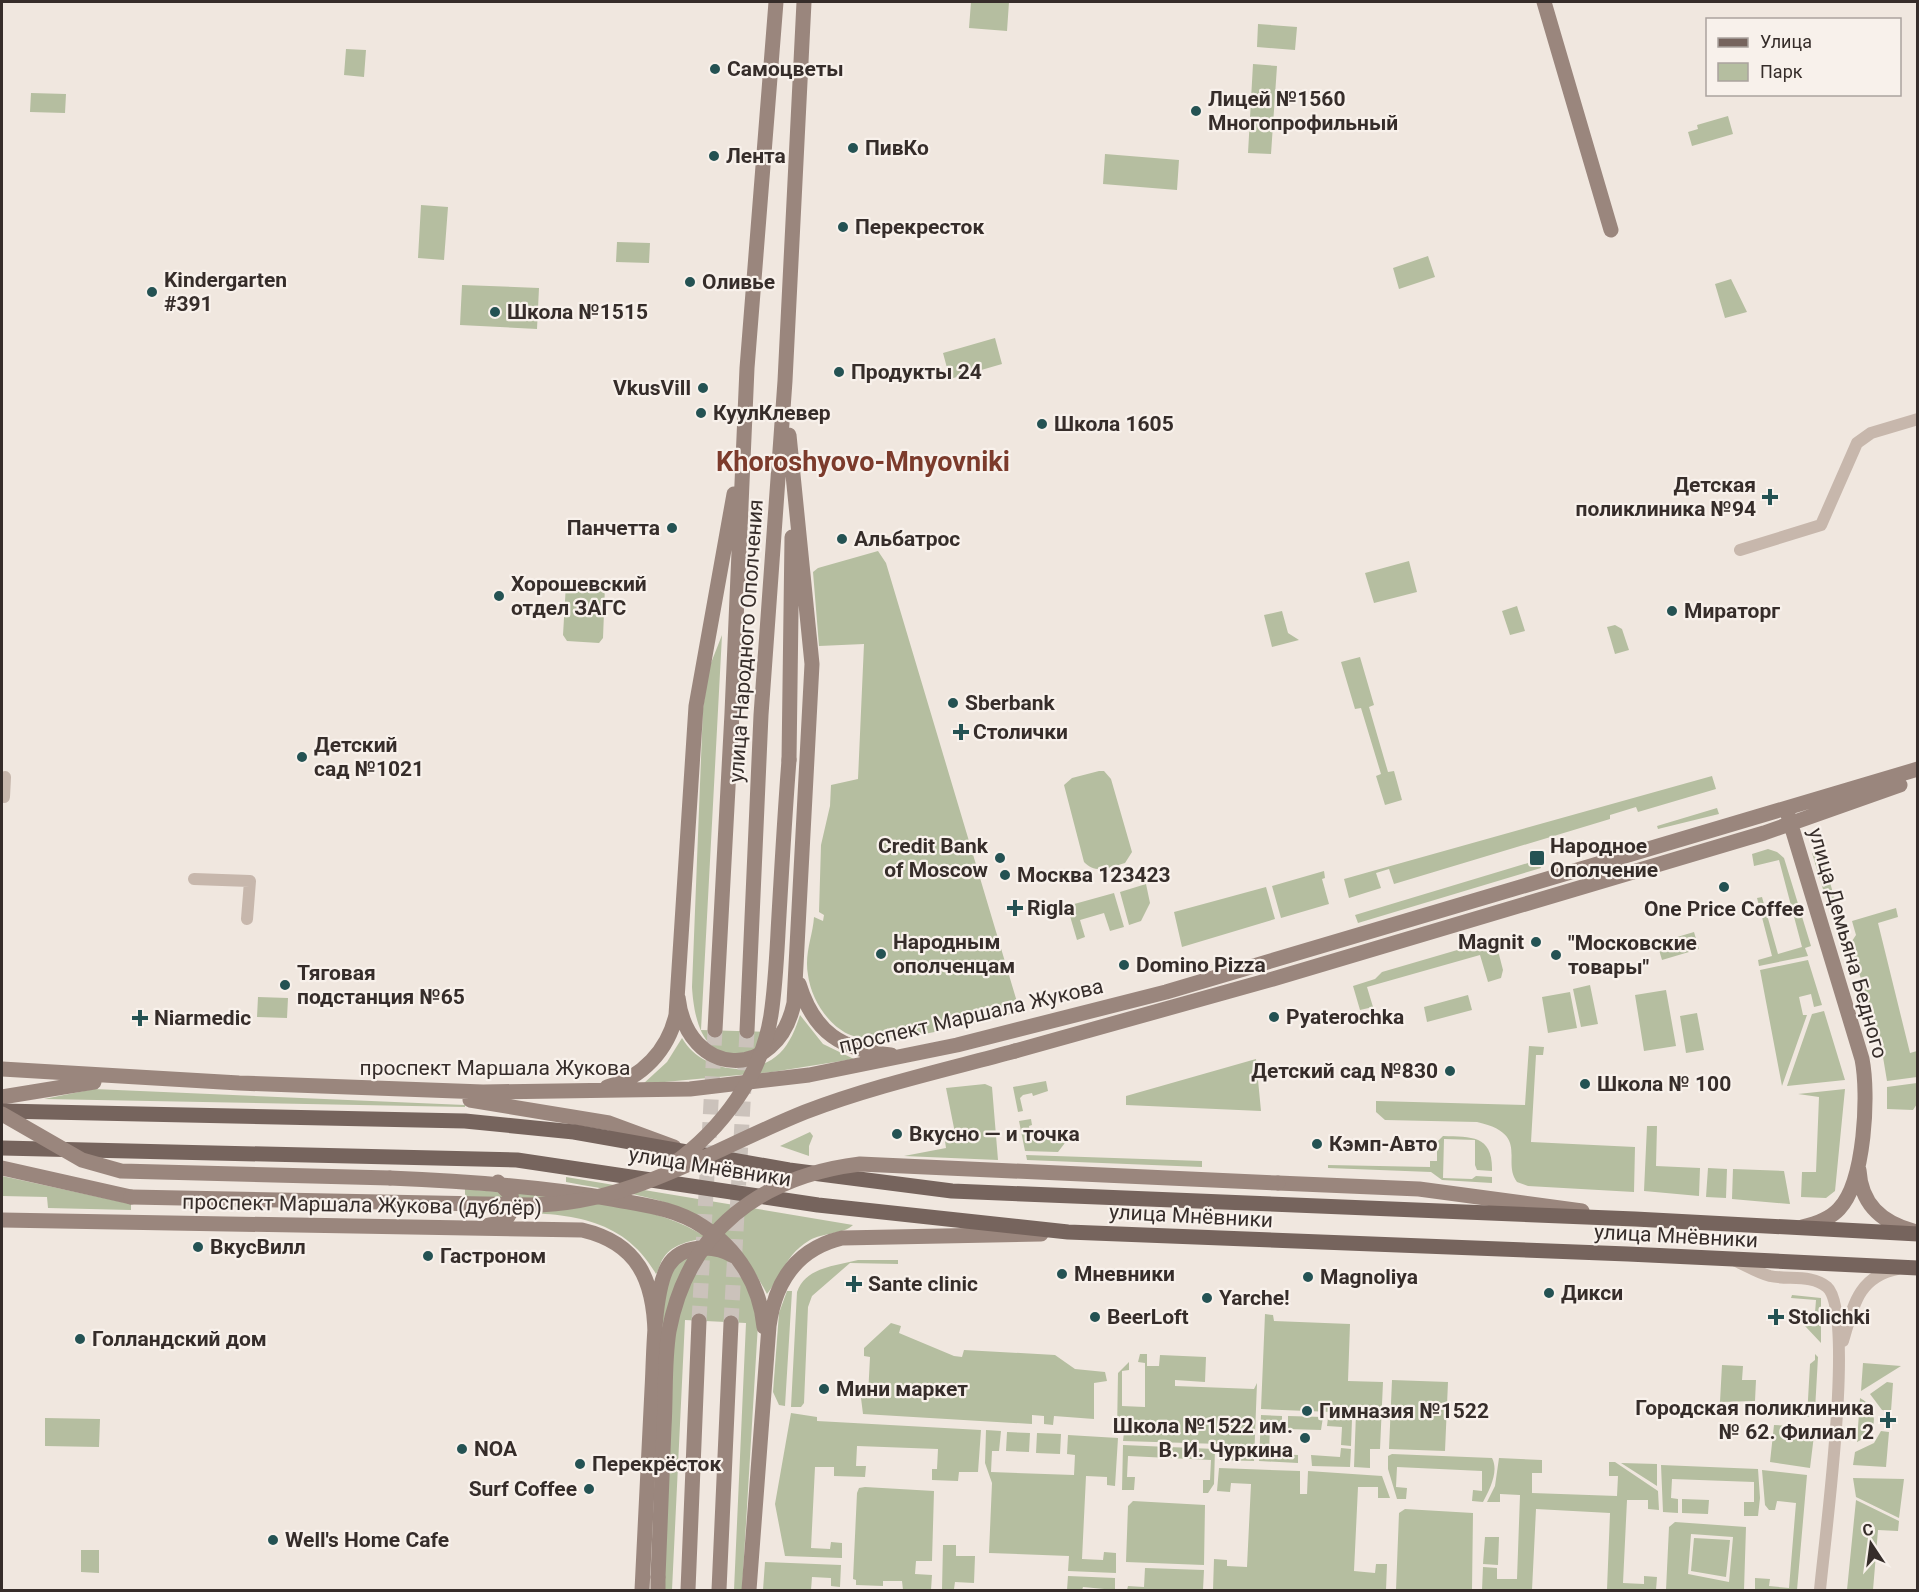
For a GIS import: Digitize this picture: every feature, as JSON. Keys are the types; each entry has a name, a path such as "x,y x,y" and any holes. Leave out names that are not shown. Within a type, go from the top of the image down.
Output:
{"main road":[{"name":"улица Народного Ополчения","path":"715,1030 732,713 743,443 776,2"},
{"name":"улица Народного Ополчения","path":"747,1031 761,715 785,381 804,2"},
{"path":"1544,2 1611,230"},
{"path":"678,997 683,1024 697,1044 725,1059 748,1058 770,1050 779,1039 793,1008 812,664 804,566 793,489 785,381"},
{"path":"572,1092 616,1085 644,1069 657,1055 671,1033 678,997 696,706 704,649 743,443"},
{"path":"2,1168 131,1197 551,1205 591,1200 643,1183 685,1156 709,1134 746,1084 763,1045 774,990 789,760 793,489"},
{"name":"проспект Маршала Жукова","path":"2,1069 384,1090 572,1092 713,1086 809,1075 924,1053 1177,989 1917,769"},
{"name":"проспект Маршала Жукова","path":"643,1183 807,1112 861,1093 1302,970 1791,824 1917,780"},
{"name":"улица Демьяна Бедного","path":"1785,809 1863,1066 1866,1097 1858,1161 1850,1193 1838,1211 1824,1220 1800,1228"},
{"path":"796,975 810,1012 824,1030 837,1040 878,1053 924,1053"},
{"path":"2,1097 86,1083 139,1078"},
{"path":"384,1090 484,1102 609,1123 647,1135 682,1151"},
{"path":"2,1113 465,1121 574,1132 682,1151"},
{"path":"2,1113 82,1160 121,1171 498,1182 631,1202 676,1213 703,1226 740,1262 754,1284 762,1310 765,1372"},
{"name":"улица Мнёвники","path":"2,1148 466,1157 543,1163 889,1214 1068,1232 1731,1259 1913,1269"},
{"name":"улица Мнёвники","path":"682,1151 846,1179 952,1191 1917,1233"},
{"name":"улица Демьяна Бедного","path":"1858,1161 1863,1192 1873,1211 1890,1224 1917,1233"},
{"path":"658,1584 667,1358 672,1317 687,1277 706,1245 737,1212 754,1199 796,1177 860,1164 1419,1189 1635,1219"},
{"path":"477,1227 496,1224 512,1212 511,1195 498,1182"},
{"name":"проспект Маршала Жукова (дублёр)","path":"2,1220 573,1229 593,1233 616,1242 632,1255 644,1274 652,1298 655,1334"},
{"path":"749,1590 771,1315 777,1290 793,1265 815,1247 827,1241 857,1237 1068,1232"},
{"path":"642,1590 655,1334 663,1279 674,1259 691,1250 710,1248 729,1253 740,1262"},
{"path":"688,1590 699,1321"},
{"path":"718,1590 731,1323"}],"street":[{"path":"1740,550 1821,525 1857,444 1871,433 1917,419"},
{"path":"4,797 5,777"},
{"path":"194,879 250,881 247,919"},
{"path":"1731,1259 1767,1275 1814,1280 1825,1285 1837,1304 1840,1353 1834,1452 1820,1590"},
{"path":"1840,1353 1855,1297 1882,1274 1913,1269"}],"green space":[{"path":"971,2 1009,2 1007,31 969,28"},
{"path":"1258,24 1297,27 1295,50 1257,47"},
{"path":"346,49 366,50 364,77 344,75"},
{"path":"1253,64 1277,66 1271,154 1248,153"},
{"path":"31,93 66,94 65,113 30,112"},
{"path":"1728,116 1733,134 1692,146 1688,132 1698,129 1697,125"},
{"path":"1105,154 1179,160 1177,190 1103,184"},
{"path":"421,205 448,207 444,260 418,258"},
{"path":"617,242 650,243 649,263 616,262"},
{"path":"1428,256 1435,277 1399,289 1393,268"},
{"path":"1731,279 1747,312 1725,318 1715,284"},
{"path":"462,285 539,288 537,329 460,325"},
{"path":"995,338 1002,364 950,379 943,353"},
{"path":"878,551 886,563 1020,1012 933,1032 885,1039 864,1038 848,1034 833,1024 816,1001 807,967 814,917 823,921 824,915 819,912 821,845 830,806 831,785 858,779 864,644 819,646 813,572 818,568"},
{"path":"1409,561 1417,592 1374,603 1365,573"},
{"path":"571,579 600,580 605,586 603,638 599,643 567,641 563,635 566,584"},
{"path":"1517,606 1525,631 1510,635 1502,611"},
{"path":"1282,611 1288,633 1299,640 1272,647 1264,615"},
{"path":"1615,625 1622,629 1629,650 1615,654 1607,627"},
{"path":"722,635 701,1030 772,1032 761,1048 732,1056 713,1047 706,1040 702,1033 699,1026 692,987 703,708 709,668"},
{"path":"1360,657 1374,705 1369,707 1388,772 1394,771 1402,800 1385,805 1376,776 1381,774 1361,708 1355,709 1341,662"},
{"path":"1104,771 1111,779 1132,852 1125,863 1098,869 1084,862 1064,785 1072,778"},
{"path":"1712,776 1716,789 1638,812 1636,807 1610,815 1610,819 1394,884 1389,869 1376,873 1381,888 1349,898 1344,879"},
{"path":"1717,808 1719,814 1658,829 1657,826"},
{"path":"1768,849 1784,858 1811,946 1805,948 1808,956 1759,966 1758,960 1772,956 1757,898 1762,897 1778,954 1802,947 1779,860 1754,866 1752,854"},
{"path":"1817,852 1822,855 1838,910 1829,909 1812,853"},
{"path":"1538,860 1541,868 1358,923 1355,915"},
{"path":"1324,871 1325,878 1322,879 1329,904 1281,918 1272,886"},
{"path":"1146,884 1150,903 1141,921 1129,925 1120,892"},
{"path":"1266,887 1275,919 1182,947 1174,912"},
{"path":"1114,893 1124,927 1110,931 1104,913 1080,920 1085,937 1077,940 1067,906"},
{"path":"1896,908 1898,917 1878,923 1910,1053 1917,1051 1917,1077 1887,1081 1880,1039 1850,944 1856,935 1852,921"},
{"path":"1694,932 1699,949 1662,960 1657,943"},
{"path":"1495,939 1503,970 1501,978 1488,982 1480,955 1367,987 1373,1007 1360,1010 1353,986 1375,979 1382,972"},
{"path":"1808,960 1822,1005 1814,1007 1811,994 1799,997 1803,1015 1807,1015 1782,1086 1760,970"},
{"path":"1590,985 1598,1024 1581,1027 1573,989"},
{"path":"1666,990 1676,1046 1644,1051 1635,995"},
{"path":"1570,992 1577,1028 1548,1033 1542,997"},
{"path":"1468,995 1472,1010 1427,1022 1424,1007"},
{"path":"258,997 288,998 287,1018 257,1017"},
{"path":"1824,1011 1845,1080 1787,1086 1812,1014"},
{"path":"1697,1013 1704,1050 1686,1053 1680,1016"},
{"path":"800,1015 823,1044 854,1059 772,1072 643,1084 667,1062 682,1038 701,1058 714,1064 742,1069 756,1067 769,1061 787,1045"},
{"path":"1529,1046 1544,1047 1543,1055 1536,1055 1531,1142 1635,1147 1634,1192 1528,1186 1517,1182 1513,1174 1509,1141 1504,1133 1494,1127 1477,1122 1385,1120 1376,1112 1376,1101 1525,1105"},
{"path":"1256,1059 1261,1111 1126,1105 1126,1096"},
{"path":"1046,1081 1048,1091 1033,1096 1032,1093 1023,1095 1020,1098 1023,1111 1018,1112 1013,1087"},
{"path":"1917,1083 1917,1104 1913,1110 1887,1109 1887,1087"},
{"path":"985,1084 992,1087 998,1160 904,1156 946,1148 945,1141 956,1138 946,1088"},
{"path":"94,1089 465,1105 465,1107 44,1099"},
{"path":"1845,1089 1835,1191 1826,1198 1801,1197 1802,1172 1816,1172 1819,1097 1798,1094"},
{"path":"1031,1119 1032,1125 1029,1126 1031,1139 1035,1141 1071,1135 1058,1152 1025,1151 1019,1121"},
{"path":"1647,1126 1657,1126 1656,1166 1700,1168 1699,1196 1644,1191"},
{"path":"810,1132 813,1136 809,1146 809,1156 780,1146"},
{"path":"1443,1136 1472,1138 1485,1144 1489,1150 1492,1171 1477,1170 1475,1140 1444,1139 1443,1178 1492,1177 1492,1183 1442,1180 1431,1172 1328,1168 1328,1165 1430,1167 1430,1161 1437,1161 1437,1142"},
{"path":"1026,1155 1202,1161 1202,1167 1027,1160"},
{"path":"1708,1168 1727,1169 1726,1198 1706,1197"},
{"path":"1733,1169 1784,1171 1790,1204 1732,1199"},
{"path":"2,1176 131,1204 131,1210 48,1208 47,1197 2,1196"},
{"path":"566,1177 853,1225 810,1240 802,1246 789,1259 767,1294 748,1263 728,1239 706,1222 683,1209 658,1200 566,1182"},
{"path":"465,1189 557,1197 623,1206 682,1224 707,1238 689,1241 672,1249 663,1259 656,1274 639,1251 619,1234 597,1224 572,1217 546,1214 465,1212"},
{"path":"710,1252 732,1262 750,1291 758,1324 742,1590 734,1590 746,1323 685,1320 672,1590 664,1590 662,1334 665,1293 671,1273 682,1258"},
{"path":"858,1260 898,1260 898,1264 850,1263 812,1296 808,1307 804,1403 801,1407 791,1407 797,1292 801,1284 814,1272"},
{"path":"787,1291 792,1291 785,1406 779,1405 773,1392 779,1313"},
{"path":"1792,1295 1821,1298 1821,1343 1805,1326 1814,1326 1816,1300 1791,1298"},
{"path":"1265,1314 1273,1315 1274,1321 1350,1324 1348,1381 1383,1382 1380,1449 1370,1449 1370,1468 1354,1467 1356,1413 1261,1409"},
{"path":"891,1323 901,1326 899,1333 954,1356 962,1357 964,1350 1055,1355 1075,1369 1105,1372 1107,1381 1094,1383 1094,1419 1054,1416 1053,1425 1044,1424 1044,1416 1032,1415 1032,1424 863,1414 861,1398 868,1396 870,1357 864,1356 864,1348"},
{"path":"1140,1354 1147,1354 1147,1366 1159,1366 1160,1355 1206,1357 1205,1382 1175,1380 1175,1386 1254,1389 1257,1383 1254,1461 1220,1460 1220,1444 1123,1441 1124,1432 1117,1432 1118,1373 1129,1362 1129,1370 1122,1371 1122,1406 1145,1407 1145,1363 1138,1362"},
{"path":"1815,1354 1818,1357 1815,1410 1812,1416 1807,1417 1810,1364 1815,1360"},
{"path":"1863,1363 1901,1366 1861,1391"},
{"path":"1722,1365 1743,1366 1742,1380 1756,1380 1755,1401 1720,1402"},
{"path":"1392,1380 1448,1382 1445,1451 1389,1449"},
{"path":"1887,1382 1893,1383 1891,1411 1882,1410 1870,1394"},
{"path":"1860,1398 1871,1408 1874,1421 1869,1433 1857,1442"},
{"path":"791,1413 817,1417 817,1421 981,1430 978,1472 959,1472 958,1481 932,1480 932,1469 937,1469 938,1449 857,1446 856,1466 866,1466 865,1477 834,1476 834,1467 815,1467 811,1548 830,1549 831,1542 842,1543 842,1558 785,1556 775,1504"},
{"path":"1261,1415 1282,1416 1282,1424 1270,1424 1269,1454 1298,1455 1298,1463 1259,1461"},
{"path":"1288,1416 1323,1417 1321,1430 1288,1429"},
{"path":"45,1418 100,1419 99,1447 45,1446"},
{"path":"1328,1418 1352,1419 1351,1446 1341,1445 1342,1427 1327,1426"},
{"path":"1774,1425 1815,1427 1810,1468 1770,1462"},
{"path":"986,1430 1001,1431 999,1451 992,1451 991,1472 1074,1475 1075,1455 1067,1454 1068,1435 1118,1438 1115,1486 1107,1485 1107,1477 1086,1476 1082,1559 1103,1560 1104,1552 1116,1553 1116,1573 1068,1571 1069,1556 989,1553 992,1483 985,1463"},
{"path":"1881,1431 1889,1432 1886,1467 1853,1465 1855,1452 1874,1443"},
{"path":"1007,1432 1030,1433 1029,1452 1006,1451"},
{"path":"1037,1433 1061,1434 1060,1454 1036,1453"},
{"path":"1123,1445 1215,1449 1214,1484 1208,1493 1203,1493 1203,1480 1210,1480 1211,1460 1128,1456 1127,1477 1135,1477 1134,1490 1122,1490"},
{"path":"1341,1448 1351,1449 1350,1467 1312,1466 1311,1455 1340,1457"},
{"path":"1392,1454 1492,1458 1495,1469 1491,1486 1483,1502 1472,1501 1473,1490 1482,1491 1482,1471 1397,1467 1396,1487 1407,1488 1406,1499 1397,1499 1388,1469 1388,1456"},
{"path":"1499,1458 1542,1460 1542,1473 1532,1473 1532,1493 1617,1496 1618,1476 1609,1476 1609,1462 1615,1462 1658,1491 1659,1510 1648,1509 1648,1500 1627,1500 1623,1583 1644,1584 1644,1576 1657,1577 1656,1590 1607,1590 1610,1513 1536,1509 1532,1590 1482,1590 1483,1567 1497,1568 1497,1579 1517,1579 1520,1495 1500,1494 1500,1502 1487,1502 1495,1486"},
{"path":"1621,1463 1657,1464 1657,1486"},
{"path":"1661,1465 1758,1469 1760,1498 1758,1516 1744,1516 1744,1502 1754,1502 1754,1482 1672,1479 1671,1498 1678,1499 1678,1513 1663,1512"},
{"path":"1219,1468 1300,1471 1300,1494 1307,1494 1308,1471 1382,1476 1390,1498 1378,1498 1378,1487 1358,1487 1354,1571 1375,1573 1376,1564 1387,1564 1386,1590 1213,1590 1214,1559 1227,1560 1227,1566 1247,1567 1251,1484 1231,1483 1230,1492 1217,1491"},
{"path":"1762,1470 1807,1475 1797,1590 1755,1590 1755,1578 1770,1579 1769,1586 1789,1588 1796,1503 1777,1501 1775,1510 1769,1510 1765,1505"},
{"path":"1853,1478 1904,1479 1899,1518 1856,1497"},
{"path":"859,1488 934,1491 932,1561 916,1561 915,1574 932,1575 931,1590 903,1590 902,1581 883,1581 883,1586 856,1585 856,1580 853,1579 857,1493"},
{"path":"1682,1499 1709,1500 1708,1514 1682,1513"},
{"path":"1856,1500 1899,1521 1898,1531 1878,1530 1873,1590 1847,1590"},
{"path":"1133,1501 1205,1505 1204,1565 1126,1562 1128,1506"},
{"path":"1405,1509 1473,1513 1472,1590 1396,1590 1399,1513"},
{"path":"1675,1522 1746,1527 1744,1590 1666,1590 1669,1527","holes":["1691,1534 1733,1537 1729,1582 1688,1574"]},
{"path":"1485,1537 1499,1537 1498,1565 1483,1564"},
{"path":"1694,1538 1730,1540 1726,1577 1691,1571"},
{"path":"943,1545 956,1545 956,1556 975,1556 974,1583 955,1582 954,1589 942,1589"},
{"path":"81,1550 99,1550 99,1573 81,1572"},
{"path":"765,1562 841,1565 840,1587 831,1586 831,1578 812,1577 811,1590 763,1590"},
{"path":"1145,1568 1204,1570 1203,1590 1127,1590 1128,1586 1144,1587"},
{"path":"1068,1576 1115,1578 1115,1590 1083,1587 1082,1590 1067,1590"}],"tunnel":[{"path":"699,1321 715,1030"},
{"path":"731,1323 747,1031"}],"place":[{"name":"Самоцветы","path":"715,69"},
{"name":"Лицей №1560 Многопрофильный","path":"1196,111"},
{"name":"ПивКо","path":"853,148"},
{"name":"Лента","path":"714,156"},
{"name":"Перекресток","path":"843,227"},
{"name":"Оливье","path":"690,282"},
{"name":"Kindergarten #391","path":"152,292"},
{"name":"Школа №1515","path":"495,312"},
{"name":"Продукты 24","path":"839,372"},
{"name":"VkusVill","path":"703,388"},
{"name":"КуулКлевер","path":"701,413"},
{"name":"Школа 1605","path":"1042,424"},
{"name":"Детская поликлиника №94","path":"1770,497"},
{"name":"Панчетта","path":"672,528"},
{"name":"Альбатрос","path":"842,539"},
{"name":"Хорошевский отдел ЗАГС","path":"499,596"},
{"name":"Мираторг","path":"1672,611"},
{"name":"Sberbank","path":"953,703"},
{"name":"Столички","path":"961,732"},
{"name":"Детский сад №1021","path":"302,757"},
{"name":"Credit Bank of Moscow","path":"1000,858"},
{"name":"Народное Ополчение","path":"1537,858"},
{"name":"Москва 123423","path":"1005,875"},
{"name":"One Price Coffee","path":"1724,887"},
{"name":"Rigla","path":"1015,908"},
{"name":"Magnit","path":"1536,942"},
{"name":"Народным ополченцам","path":"881,954"},
{"name":"\"Московские товары\"","path":"1556,955"},
{"name":"Domino Pizza","path":"1124,965"},
{"name":"Тяговая подстанция №65","path":"285,985"},
{"name":"Pyaterochka","path":"1274,1017"},
{"name":"Niarmedic","path":"140,1018"},
{"name":"Детский сад №830","path":"1450,1071"},
{"name":"Школа № 100","path":"1585,1084"},
{"name":"Вкусно — и точка","path":"897,1134"},
{"name":"Кэмп-Авто","path":"1317,1144"},
{"name":"ВкусВилл","path":"198,1247"},
{"name":"Гастроном","path":"428,1256"},
{"name":"Мневники","path":"1062,1274"},
{"name":"Magnoliya","path":"1308,1277"},
{"name":"Sante clinic","path":"854,1284"},
{"name":"Дикси","path":"1549,1293"},
{"name":"Yarche!","path":"1207,1298"},
{"name":"BeerLoft","path":"1095,1317"},
{"name":"Stolichki","path":"1776,1317"},
{"name":"Голландский дом","path":"80,1339"},
{"name":"Мини маркет","path":"824,1389"},
{"name":"Гимназия №1522","path":"1307,1411"},
{"name":"Городская поликлиника № 62. Филиал 2","path":"1888,1420"},
{"name":"Школа №1522 им. В. И. Чуркина","path":"1305,1438"},
{"name":"NOA","path":"462,1449"},
{"name":"Перекрёсток","path":"580,1464"},
{"name":"Surf Coffee","path":"589,1489"},
{"name":"Well's Home Cafe","path":"273,1540"}],"district":[{"name":"Khoroshyovo-Mnyovniki","path":"863,462"}]}
